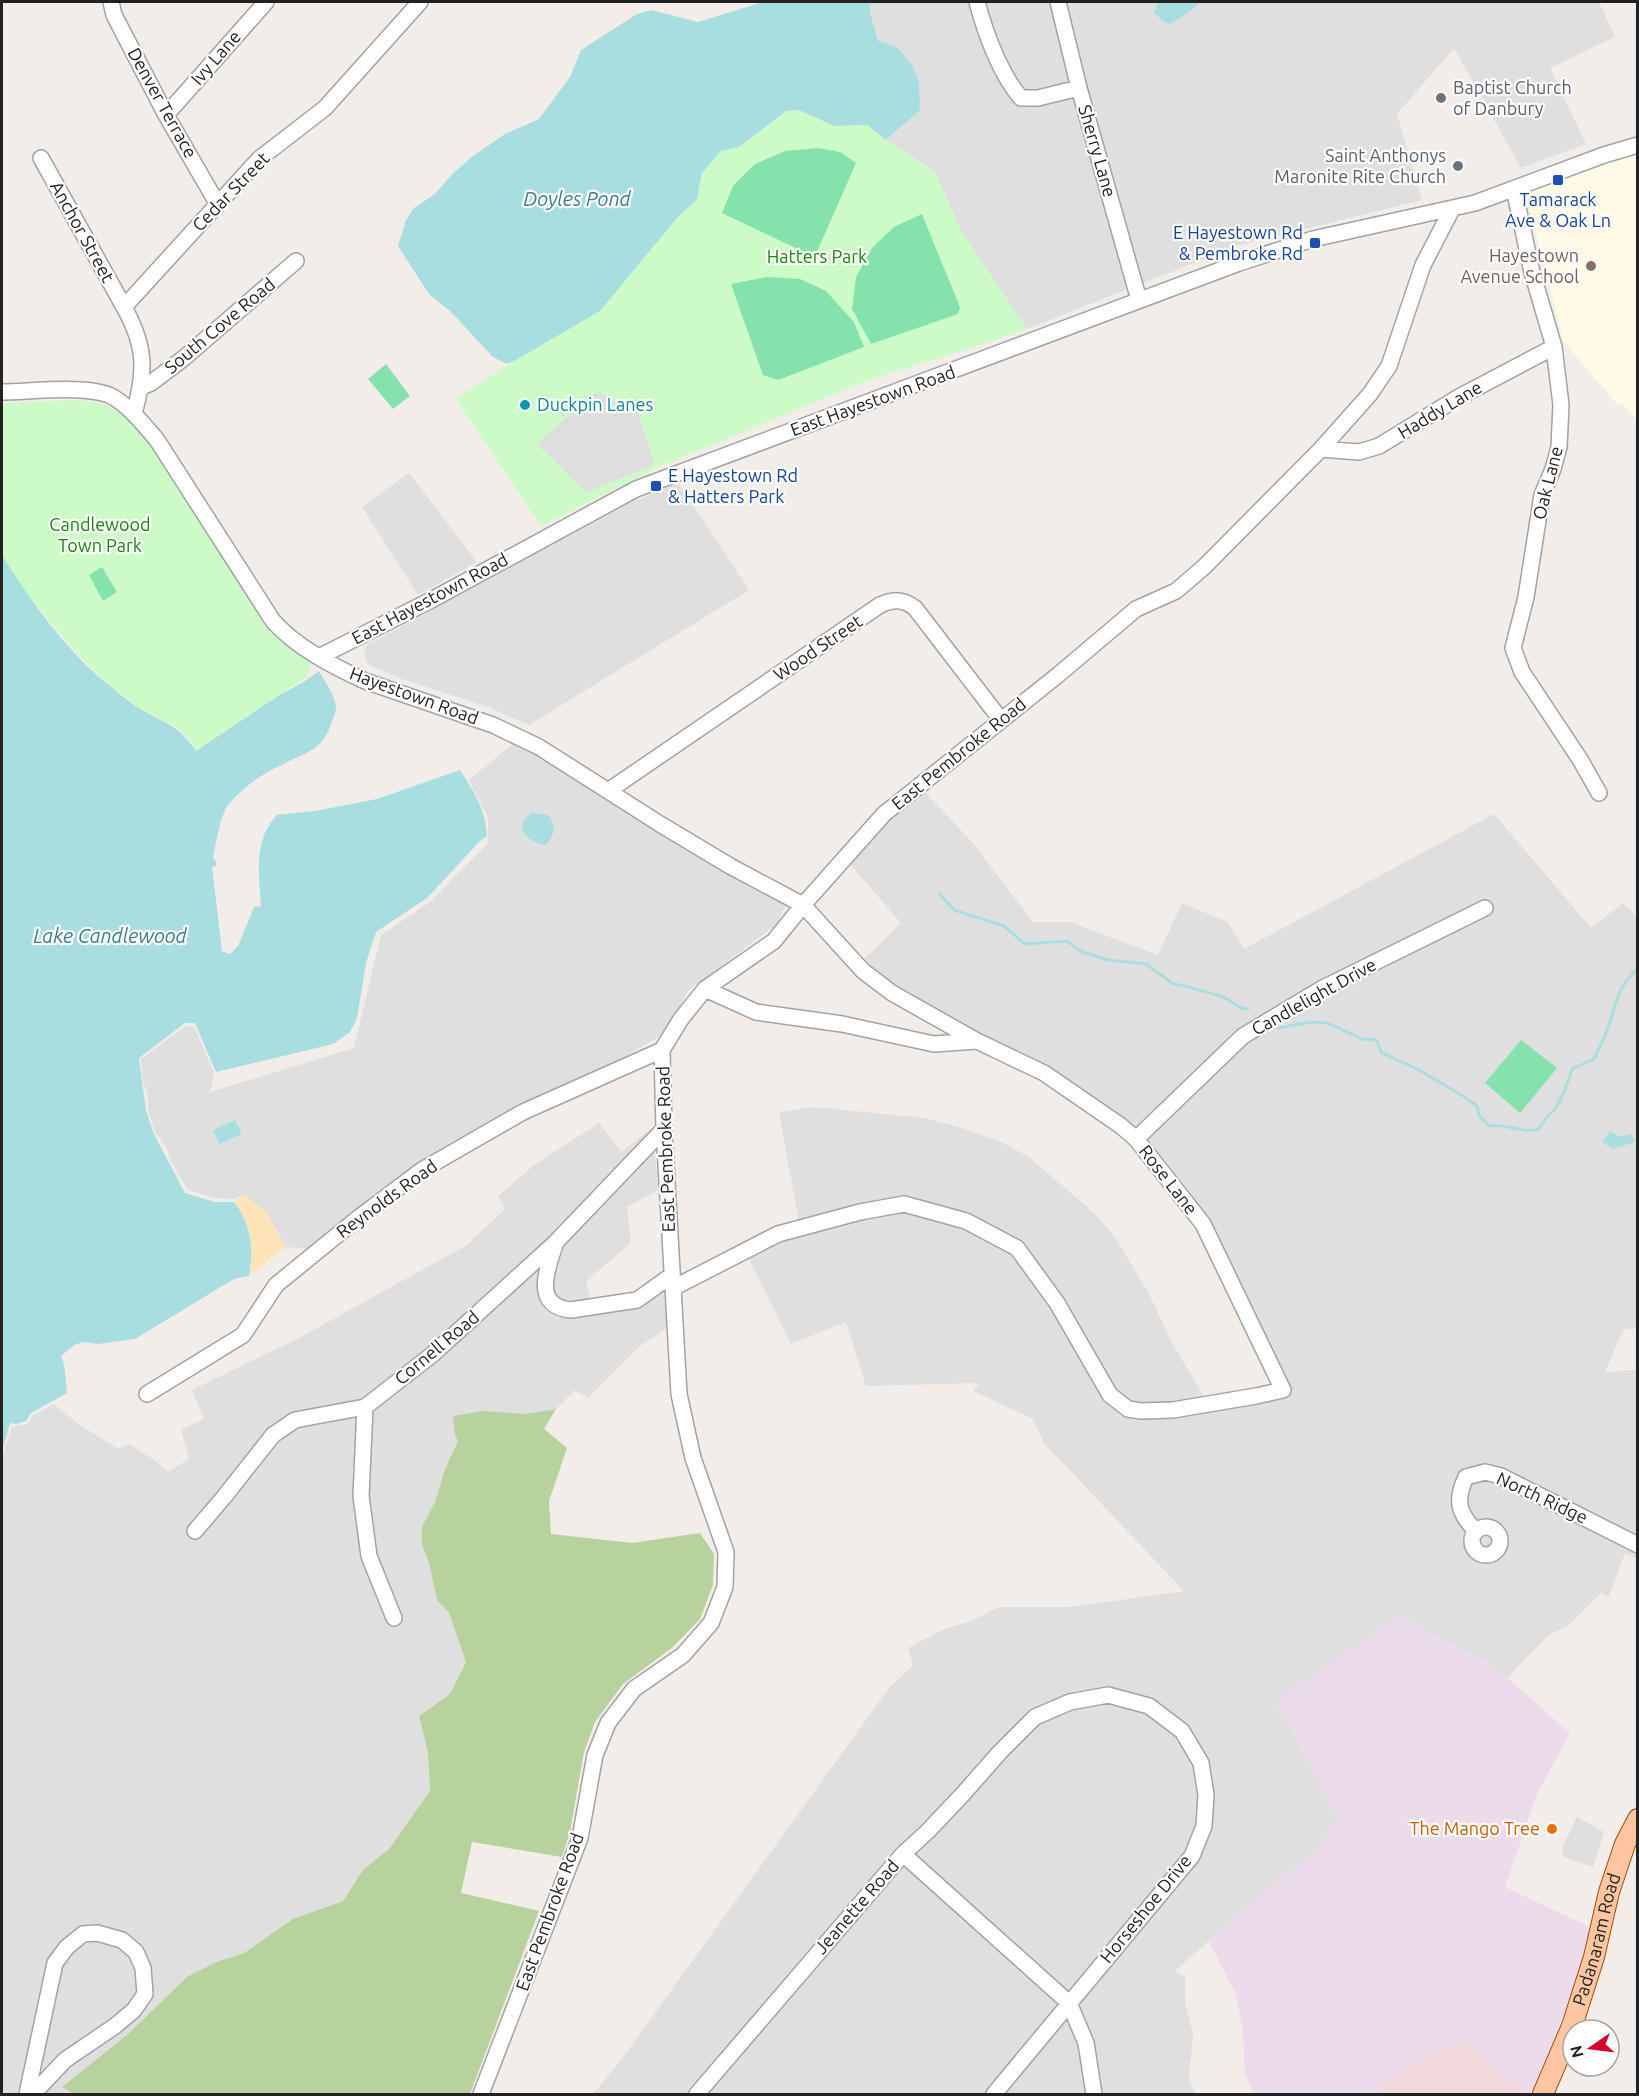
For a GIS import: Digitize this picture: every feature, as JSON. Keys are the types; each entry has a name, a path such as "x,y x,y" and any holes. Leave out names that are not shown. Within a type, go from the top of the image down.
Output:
{"main road":[{"name":"Padanaram Road","path":"1543,2094 1572,2026 1594,1957 1609,1892 1625,1844 1638,1819"}],"street":[{"name":"Denver Terrace","path":"111,2 114,15 166,115 218,203"},
{"name":"Ivy Lane","path":"166,115 266,2"},
{"name":"Cedar Street","path":"124,307 259,159 325,108 420,2"},
{"path":"977,2 1002,69 1022,98 1038,98 1079,88"},
{"name":"Sherry Lane","path":"1058,2 1079,88 1139,300"},
{"name":"East Hayestown Road","path":"320,657 435,598 636,489 1139,300 1294,245 1452,209 1638,145"},
{"name":"Anchor Street","path":"41,158 124,307"},
{"name":"Oak Lane","path":"1514,189 1532,272 1554,347 1561,405 1559,447 1542,495 1526,597 1513,648 1522,672 1581,760 1599,793"},
{"name":"East Pembroke Road","path":"481,2094 580,1838 595,1755 608,1723 634,1689 682,1655 711,1623 725,1587 726,1552 693,1458 679,1394 664,1129 662,1050 681,1019 705,989 774,941 802,905 884,814 1136,609 1176,591 1197,573 1321,449 1370,394 1389,366 1423,265 1452,209"},
{"name":"South Cove Road","path":"142,387 151,383 184,358 296,261"},
{"path":"124,307 135,328 143,359 142,387 134,414"},
{"name":"Haddy Lane","path":"1321,449 1359,452 1379,446 1459,397 1554,347"},
{"name":"Hayestown Road","path":"2,392 84,390 113,397 134,414 157,440 273,621 287,636 365,681 494,725 539,747 734,869 802,905"},
{"name":"Wood Street","path":"608,791 880,605 893,600 906,601 915,608 1001,720"},
{"name":"Rose Lane","path":"673,1282 778,1234 860,1212 904,1204 966,1221 1017,1248 1057,1303 1110,1395 1128,1409 1141,1412 1173,1410 1283,1390 1203,1224 1136,1139 1121,1126 1044,1073 977,1041 892,993 863,971 802,905"},
{"name":"Candlelight Drive","path":"1136,1139 1243,1036 1323,988 1485,908"},
{"name":"Rose Lane","path":"705,989 756,1012 842,1024 934,1044 977,1041"},
{"name":"Reynolds Road","path":"147,1394 243,1335 276,1285 422,1170 524,1112 662,1050"},
{"name":"Cornell Road","path":"195,1530 273,1435 295,1420 365,1407 434,1354 555,1243 664,1129"},
{"path":"555,1243 544,1283 545,1290 552,1301 562,1309 571,1310 637,1300 673,1282"},
{"path":"365,1407 361,1496 369,1556 394,1618"},
{"name":"North Ridge","path":"1476,1531 1465,1521 1459,1491 1467,1477 1485,1472 1501,1476 1638,1545"},
{"name":"Horseshoe Drive","path":"903,1854 935,1824 1035,1717 1070,1702 1108,1695 1149,1706 1182,1731 1201,1763 1206,1795 1204,1826 1192,1856 994,2094"},
{"name":"Jeanette Road","path":"697,2094 903,1854 1069,2003 1086,2043 1094,2094"},
{"path":"27,2094 55,1963 66,1947 83,1935 97,1933 122,1940 136,1952 143,1968 145,1994 134,2010 115,2026 65,2060 33,2094"}],"shaded area":[{"path":"871,2 1599,2 1615,37 1550,68 1586,144 1521,168 1454,48 1397,114 1422,200 1237,246 1027,329 961,231 935,172 886,140 920,110 878,41 870,12"},
{"name":"Hayestown Avenue School","path":"1637,151 1637,420 1622,403 1617,404 1563,341 1526,192"},
{"path":"598,391 615,402 635,402 654,464 586,493 537,443"},
{"path":"409,473 477,562 418,595 362,507"},
{"path":"678,483 749,590 529,725 488,707 399,678 367,662 364,650 367,645 628,504"},
{"path":"516,741 777,897 786,905 777,924 688,991 663,1040 660,1037 655,1039 582,1081 513,1110 450,1143 373,1195 341,1225 310,1249 286,1247 266,1212 239,1196 235,1199 215,1198 188,1190 170,1160 166,1147 155,1132 148,1110 148,1095 143,1081 141,1059 186,1026 194,1026 214,1073 210,1092 354,1048 381,935 430,902 488,843 488,818 469,780"},
{"path":"923,790 972,842 1033,922 1070,922 1158,955 1182,903 1228,922 1244,949 1494,814 1591,928 1623,903 1638,917 1638,1328 1623,1330 1605,1372 1637,1370 1637,1559 1625,1553 1609,1597 1601,1593 1570,1624 1549,1635 1507,1678 1496,1668 1399,1616 1338,1818 1316,1851 1262,1893 1175,1971 1185,1977 1185,2002 1193,2034 1189,2079 1195,2094 593,2094 621,2060 889,1688 913,1665 908,1648 942,1630 974,1620 999,1607 1071,1607 1184,1591 1044,1443 1033,1419 973,1391 980,1383 866,1386 846,1322 791,1344 749,1259 682,1290 678,1276 775,1230 799,1223 779,1112 815,1107 924,1118 1001,1142 1029,1157 1094,1213 1115,1237 1150,1296 1173,1345 1210,1406 1287,1392 1206,1223 1138,1133 914,1000 860,963 901,923 848,862 887,820"},
{"path":"599,1123 621,1152 653,1127 658,1190 627,1207 631,1243 586,1281 592,1303 636,1296 661,1278 669,1327 640,1346 588,1398 575,1390 556,1409 525,1414 458,1441 445,1469 435,1502 422,1527 422,1545 429,1563 437,1600 449,1613 466,1661 450,1694 419,1716 428,1753 430,1791 389,1849 363,1870 343,1901 293,1919 244,1953 216,1962 188,1976 128,2034 63,2086 74,2094 2,2094 2,1456 12,1427 28,1424 33,1415 54,1404 80,1425 119,1449 129,1444 153,1459 168,1472 189,1459 181,1430 204,1419 192,1390 301,1337 467,1245 505,1209 498,1196 533,1166"},
{"path":"1399,1616 1496,1668 1570,1733 1537,1794 1505,1887 1596,1930 1533,2094 1528,2094 1461,2042 1419,2062 1371,2094 1254,2094 1245,2074 1243,2031 1236,1995 1209,1941 1262,1893 1316,1851 1338,1818 1275,1701"},
{"path":"1577,1817 1604,1832 1593,1867 1562,1856 1564,1844"},
{"path":"1461,2042 1528,2094 1371,2094 1419,2062"}],"green space":[{"name":"Hatters Park","path":"799,110 834,126 867,125 935,172 961,231 1027,329 861,383 658,467 541,526 456,399 516,360 600,311 677,218 697,199 702,173 721,151 739,147 787,111"},
{"path":"818,148 840,152 856,163 816,254 810,255 722,213 733,186 755,164 785,151"},
{"path":"922,214 960,307 958,314 871,344 852,309 856,277 872,248 894,227"},
{"path":"767,277 800,279 826,291 854,322 864,347 778,380 763,375 731,284"},
{"path":"386,364 410,396 393,409 368,379"},
{"name":"Candlewood Town Park","path":"81,400 106,405 136,425 254,603 286,643 311,664 306,677 196,751 188,738 175,726 139,708 104,681 26,593 2,555 2,403"},
{"path":"102,567 117,592 103,601 89,575"},
{"path":"1521,1040 1557,1068 1520,1113 1485,1083"},
{"path":"556,1409 544,1429 567,1448 549,1501 551,1534 632,1543 700,1533 714,1554 713,1585 700,1619 673,1647 623,1684 595,1722 584,1752 570,1832 562,1857 472,1842 461,1893 539,1911 470,2094 74,2094 62,2087 128,2034 188,1976 216,1962 244,1953 293,1919 343,1901 363,1870 389,1849 430,1791 428,1753 419,1716 450,1694 466,1662 449,1613 437,1600 429,1563 422,1545 422,1527 435,1502 445,1469 458,1441 453,1416 483,1411 525,1414"}],"sand":[{"path":"244,1194 266,1212 286,1247 249,1276 251,1257 249,1237 243,1218 234,1202"}],"water":[{"name":"Doyles Pond","path":"763,2 871,2 870,12 878,41 897,47 912,65 919,81 920,110 886,140 867,125 834,126 799,110 786,111 739,147 721,151 702,173 697,199 677,218 600,311 507,364 493,357 451,312 429,294 398,246 406,220 414,208 435,194 452,174 473,156 505,134 539,119 570,77 581,50 637,14 651,10 698,22"},
{"path":"1158,2 1200,2 1191,11 1170,24 1154,13"},
{"name":"Lake Candlewood","path":"2,555 37,606 76,655 130,702 176,729 196,751 319,671 329,689 336,710 324,739 312,750 251,783 233,799 225,810 213,858 216,866 212,867 222,951 230,954 238,946 254,907 261,906 259,858 264,835 277,815 315,811 377,799 460,770 478,802 487,836 427,898 376,932 366,963 357,1018 350,1032 333,1044 216,1072 195,1023 185,1023 139,1058 146,1111 154,1134 185,1193 215,1202 234,1202 240,1210 250,1237 249,1276 234,1279 135,1339 98,1344 83,1342 74,1345 61,1356 67,1393 31,1413 26,1421 10,1423 2,1451"},
{"path":"531,813 548,815 553,822 553,834 546,845 532,840 522,830 523,821"},
{"path":"235,1120 242,1134 219,1144 213,1130"},
{"path":"1610,1131 1620,1137 1631,1134 1635,1142 1613,1149 1602,1142"}],"waterway":[{"path":"940,894 954,910 1004,926 1025,944 1067,941 1082,952 1108,960 1146,964 1173,984 1226,998 1241,1008 1248,1009"},
{"path":"1278,1028 1311,1022 1328,1023 1362,1039 1376,1040 1382,1053 1419,1070 1477,1106 1479,1115 1489,1126 1533,1130 1539,1129 1554,1110 1565,1090 1572,1069 1594,1059 1621,989 1638,969"}],"place":[{"name":"Baptist Church of Danbury","path":"1441,98"},
{"name":"Saint Anthonys Maronite Rite Church","path":"1458,166"},
{"name":"Tamarack Ave & Oak Ln","path":"1558,180"},
{"name":"E Hayestown Rd & Pembroke Rd","path":"1315,243"},
{"name":"Hayestown Avenue School","path":"1591,266"},
{"name":"Duckpin Lanes","path":"525,405"},
{"name":"E Hayestown Rd & Hatters Park","path":"656,486"},
{"name":"The Mango Tree","path":"1552,1829"}]}
